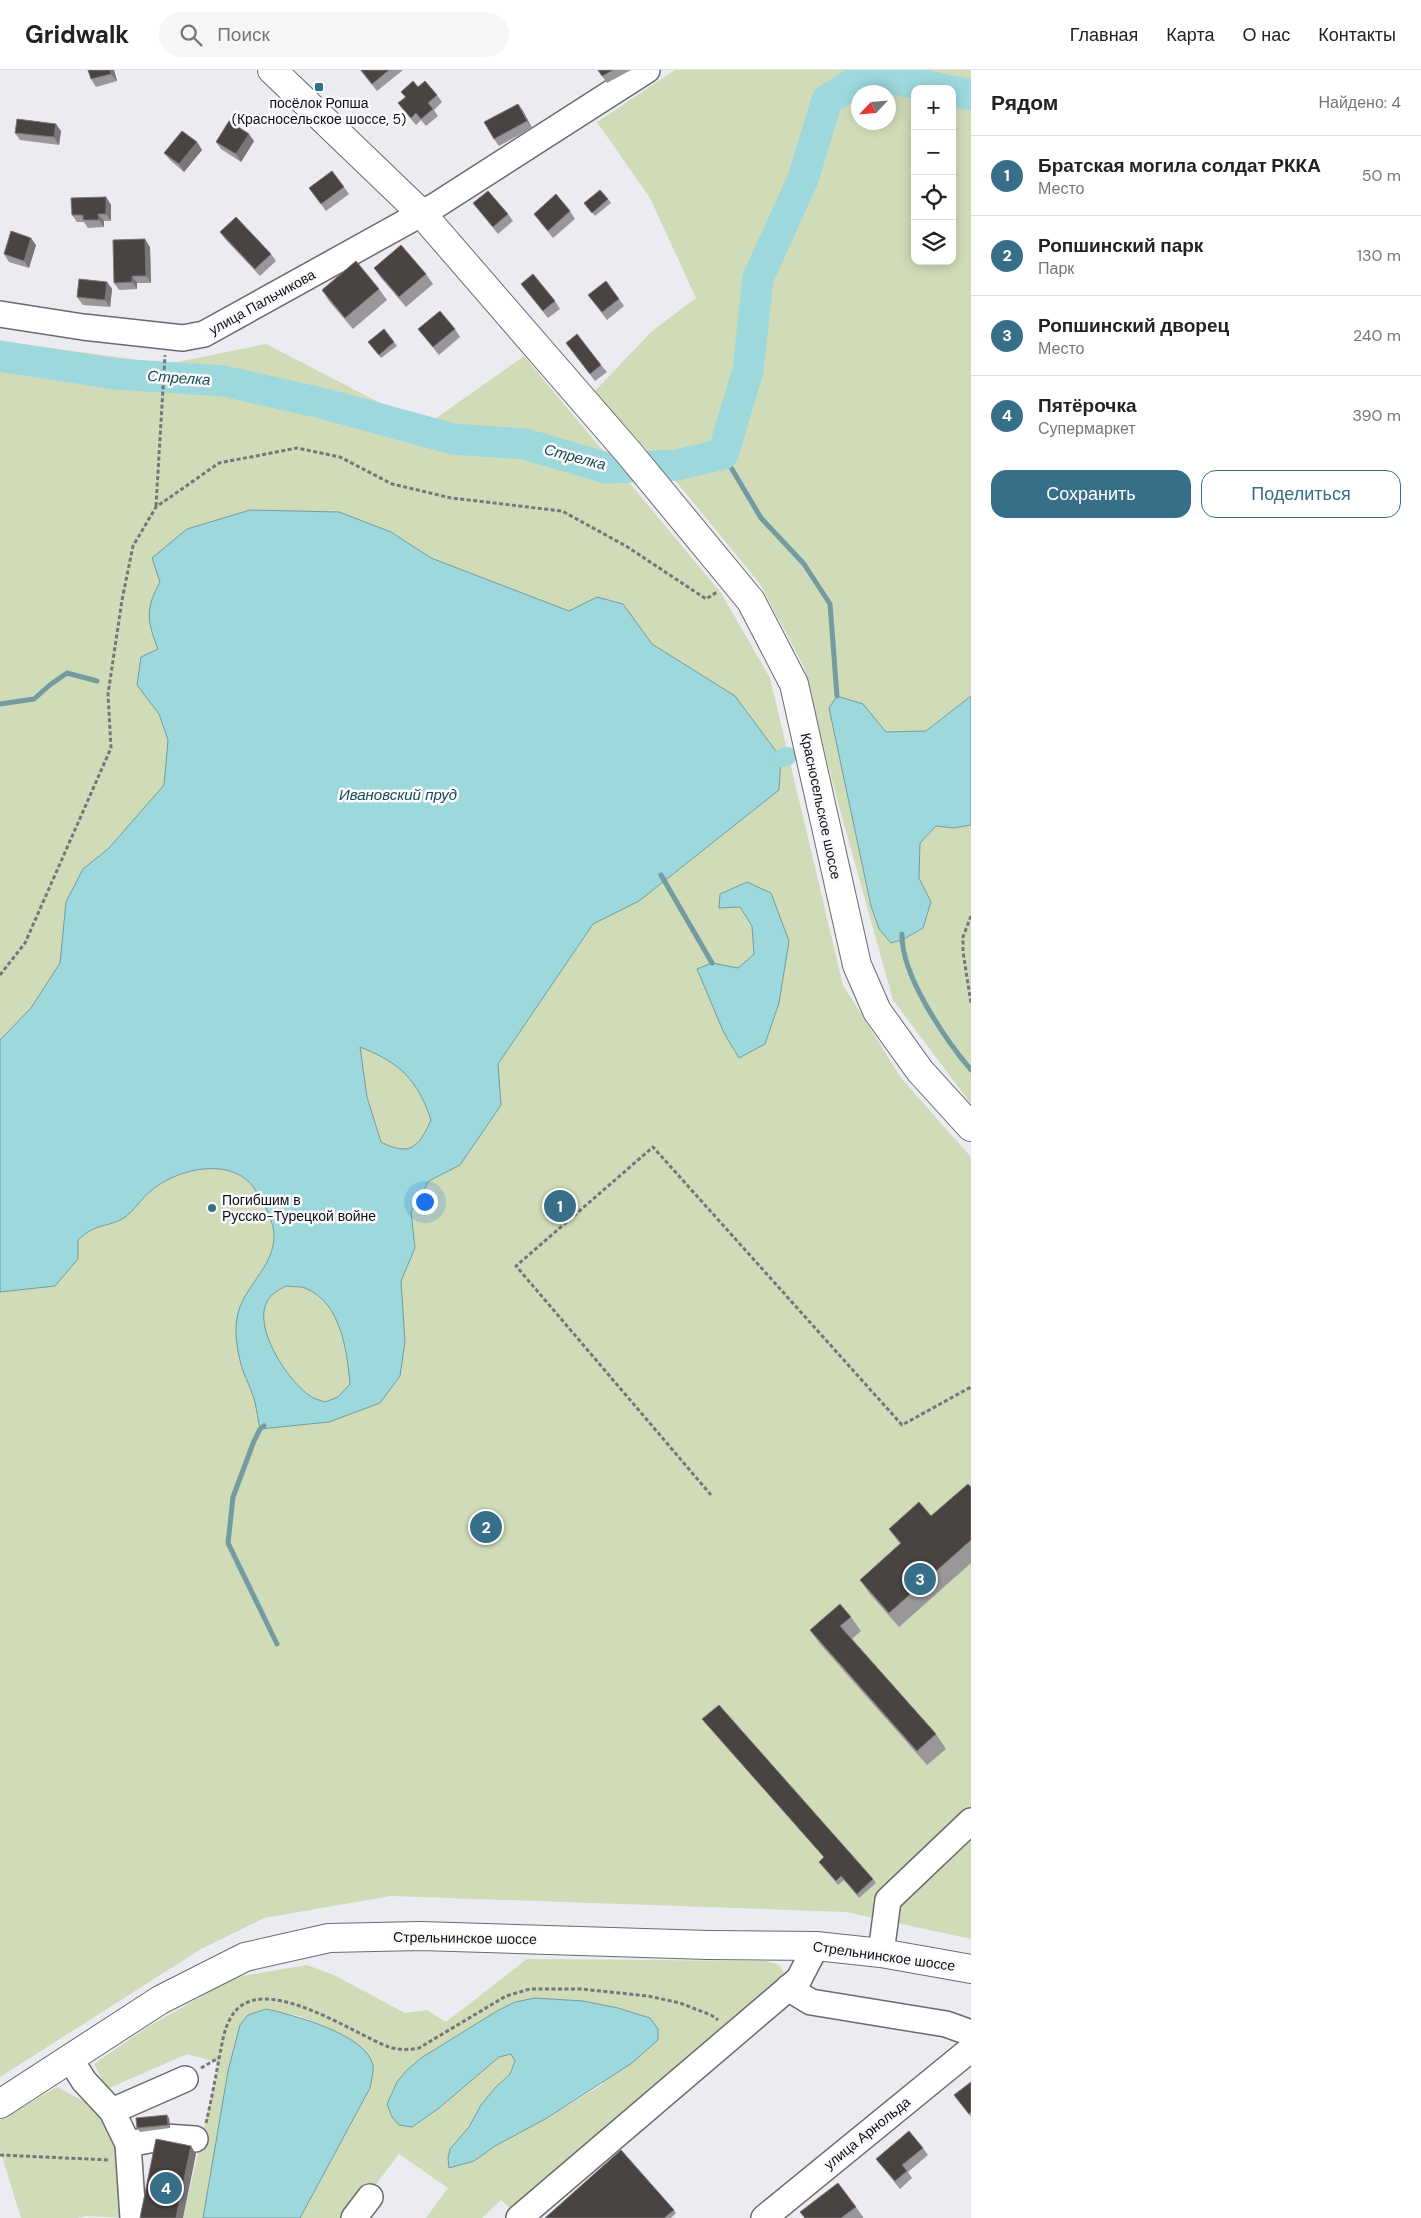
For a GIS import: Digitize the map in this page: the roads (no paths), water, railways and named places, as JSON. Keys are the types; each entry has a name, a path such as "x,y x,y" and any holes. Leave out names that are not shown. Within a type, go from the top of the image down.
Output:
{"main road":[{"name":"Красносельское шоссе","path":"272,70 422,214 629,453 751,601 794,684 857,965 877,1011 920,1071 971,1127"},
{"name":"Стрельнинское шоссе","path":"0,2104 160,2000 245,1957 329,1938 420,1936 708,1945 816,1946 881,1954 971,1969"}],"street":[{"name":"улица Пальчикова","path":"0,314 83,327 183,338 204,334 422,214 647,70"},
{"path":"881,1954 888,1900 971,1821"},
{"path":"519,2218 799,1979 816,1946"},
{"path":"788,1988 811,2002 946,2024 971,2033"},
{"name":"улица Арнольда","path":"764,2218 971,2049"},
{"path":"70,2059 84,2081 112,2111 128,2144 133,2218"},
{"path":"112,2111 185,2079"},
{"path":"128,2144 165,2138 196,2139"},
{"path":"354,2218 370,2198"}],"water":[{"name":"Ивановский пруд","path":"250,510 339,512 391,532 431,558 569,611 597,597 623,604 652,644 735,696 781,758 779,790 639,901 593,924 498,1064 501,1105 460,1165 429,1181 411,1212 415,1248 401,1281 405,1342 400,1376 380,1403 329,1422 260,1429 255,1402 240,1358 236,1337 236,1324 240,1307 245,1297 269,1258 273,1247 274,1231 268,1213 256,1191 247,1180 235,1173 221,1169 207,1169 192,1171 164,1182 148,1193 122,1219 95,1228 78,1240 78,1259 55,1286 0,1292 0,1040 31,1008 60,963 66,902 83,869 109,848 164,785 168,740 159,714 137,685 141,657 158,649 149,615 155,591 160,582 152,558 187,529","holes":["360,1047 386,1059 396,1066 413,1083 420,1094 431,1120 418,1143 412,1147 399,1149 381,1142 367,1097","286,1286 303,1287 317,1295 327,1304 334,1316 344,1343 350,1384 338,1397 325,1402 310,1396 301,1389 274,1352 264,1324 264,1311 268,1300"]},
{"path":"837,696 863,704 886,732 926,731 971,696 971,825 954,828 936,826 920,843 919,878 931,902 923,928 902,940 891,943 879,929 871,906 829,708"},
{"path":"747,882 771,893 789,941 779,1003 765,1044 739,1058 724,1033 697,969 712,963 738,968 754,954 752,926 740,907 719,908 720,894"},
{"path":"535,1998 583,2001 618,2008 650,2018 658,2029 658,2040 632,2063 547,2118 495,2146 474,2161 449,2168 448,2158 450,2149 469,2127 481,2105 510,2074 515,2061 511,2054 499,2057 439,2108 412,2127 399,2125 392,2117 387,2104 397,2082 421,2058 497,2011 515,2002"},
{"path":"266,2009 310,2021 343,2035 357,2044 368,2054 373,2065 370,2088 300,2218 203,2218 228,2071 240,2025 248,2015"}],"waterway":[{"name":"Стрелка","path":"0,356 116,374 224,381 325,404 453,439 525,444 607,468 677,465 723,454 748,370 758,278 803,179 827,100 868,74 922,85"},
{"name":"Стрелка","path":"956,92 971,95"},
{"path":"723,454 761,518 804,564 830,604 837,696"},
{"path":"0,704 34,699 67,673 97,681"},
{"path":"781,758 788,756"},
{"path":"661,875 712,963"},
{"path":"902,934 909,968 926,1006 971,1070"},
{"path":"264,1426 260,1429 254,1441 233,1497 228,1543 277,1644"}],"place":[{"name":"посёлок Ропша (Красносельское шоссе, 5)","path":"319,87"},
{"name":"Братская могила солдат РККА","path":"560,1206"},
{"name":"Погибшим в Русско-Турецкой войне","path":"212,1208"},
{"name":"Ропшинский парк","path":"486,1527"},
{"name":"Ропшинский дворец","path":"920,1579"},
{"name":"Пятёрочка","path":"166,2188"}]}
